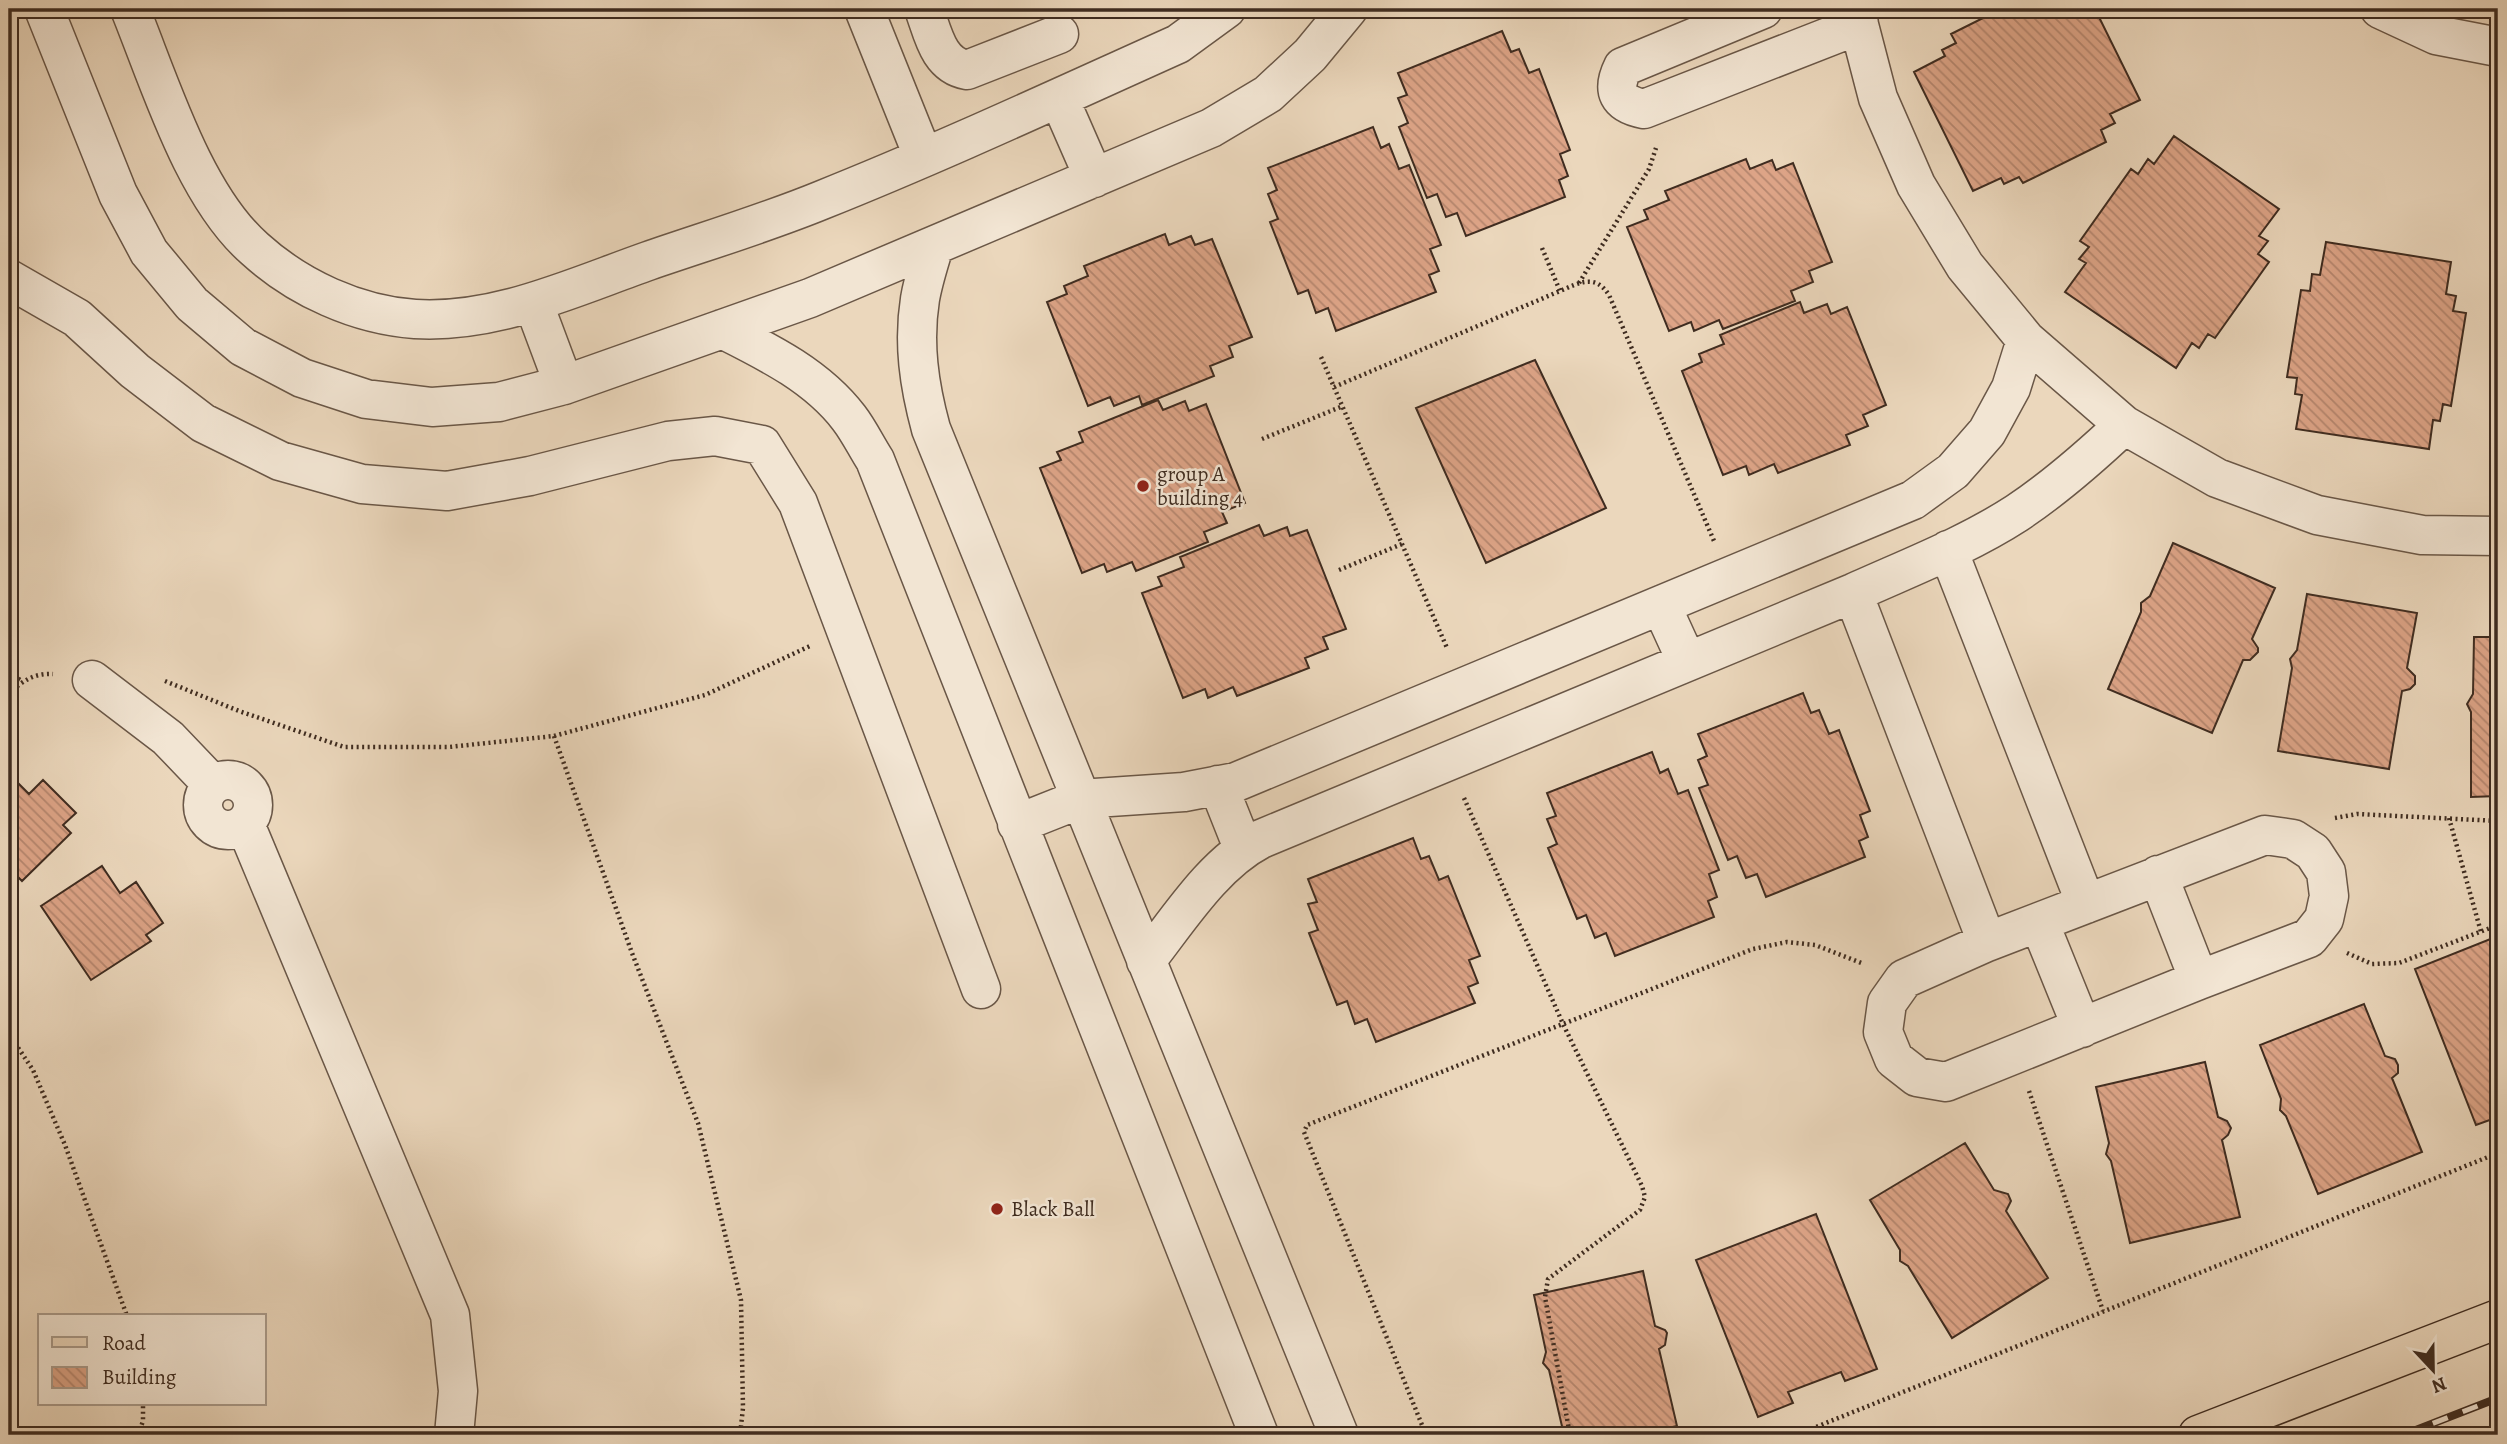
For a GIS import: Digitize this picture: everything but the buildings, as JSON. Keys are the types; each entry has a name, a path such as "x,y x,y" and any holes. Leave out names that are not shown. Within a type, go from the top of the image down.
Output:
{"main road":[{"path":"2198,1435 2498,1319"}],"street":[{"path":"44,9 118,194 149,252 192,304 243,346 302,379 366,399 432,407 499,402 564,385 810,298 1211,128 1268,94 1310,55 1348,9"},
{"path":"130,9 187,150 215,203 254,249 302,284 356,308 415,319 475,317 533,302 821,201 1178,44 1226,9"},
{"path":"864,9 923,156"},
{"path":"924,9 942,54 947,63 956,68 967,70 1059,34"},
{"path":"1763,9 1623,67 1616,81 1619,96 1629,106 1644,109 1858,17 1878,98 1916,185 1965,266 2026,340 2124,425 2217,478 2317,515 2422,535 2498,536"},
{"path":"2380,9 2440,22 2498,47"},
{"path":"1059,98 1094,178"},
{"path":"934,246 920,297 916,340 920,387 930,429 1339,1435"},
{"path":"9,279 76,318 135,371 203,423 279,461 362,484 447,491 530,476 668,441 715,436 762,445 798,503 981,989"},
{"path":"533,302 564,385"},
{"path":"722,329 772,354 817,385 848,418 875,460 1251,1433"},
{"path":"1017,824 1080,799 1184,792 1236,782 1913,500 1953,471 1987,432 2011,388 2026,340"},
{"path":"1146,961 1213,876 1243,848 1853,593 1948,550 2015,514 2054,487 2124,425"},
{"path":"1948,550 2086,904"},
{"path":"1853,593 1987,942"},
{"path":"1661,605 1687,662"},
{"path":"92,680 168,738 213,785 207,790 202,802 204,814 211,825 222,830 234,830 245,824 450,1315 458,1391 454,1435"},
{"path":"1218,785 1243,848"},
{"path":"2265,835 2293,839 2313,852 2326,872 2329,896 2324,919 2309,938 1946,1082 1917,1077 1894,1059 1883,1032 1887,1003 1904,979 1987,942 2158,876 2265,835"},
{"path":"2158,876 2199,980"},
{"path":"2039,922 2082,1028"}],"path":[{"path":"1578,284 1649,169 1663,128 1644,109"},
{"path":"1542,248 1560,291"},
{"path":"1334,387 1578,284 1592,281 1603,285 1730,577"},
{"path":"1321,357 1464,686"},
{"path":"1262,439 1343,406"},
{"path":"1339,570 1402,544"},
{"path":"154,676 239,711 344,747 449,747 554,736 705,695 846,629"},
{"path":"9,673 22,681 9,694"},
{"path":"554,736 632,953 698,1123 741,1300 743,1408 740,1435"},
{"path":"1449,762 1563,1024 1645,1197 1640,1210 1548,1279 1545,1297 1570,1435"},
{"path":"2293,839 2338,817 2357,814 2498,821"},
{"path":"2449,818 2481,932"},
{"path":"2309,938 2372,964 2399,963 2498,925"},
{"path":"1426,1435 1304,1132 1307,1125 1753,949 1787,942 1815,945 1904,979"},
{"path":"9,1034 33,1070 65,1145 126,1314"},
{"path":"2017,1054 2103,1311"},
{"path":"1796,1435 2498,1153"},
{"path":"138,1435 143,1421 143,1406"}],"railway":[{"path":"2403,1435 2498,1398"}],"place":[{"name":"group A building 4","path":"1143,486"},
{"name":"Black Ball","path":"997,1209"}]}
